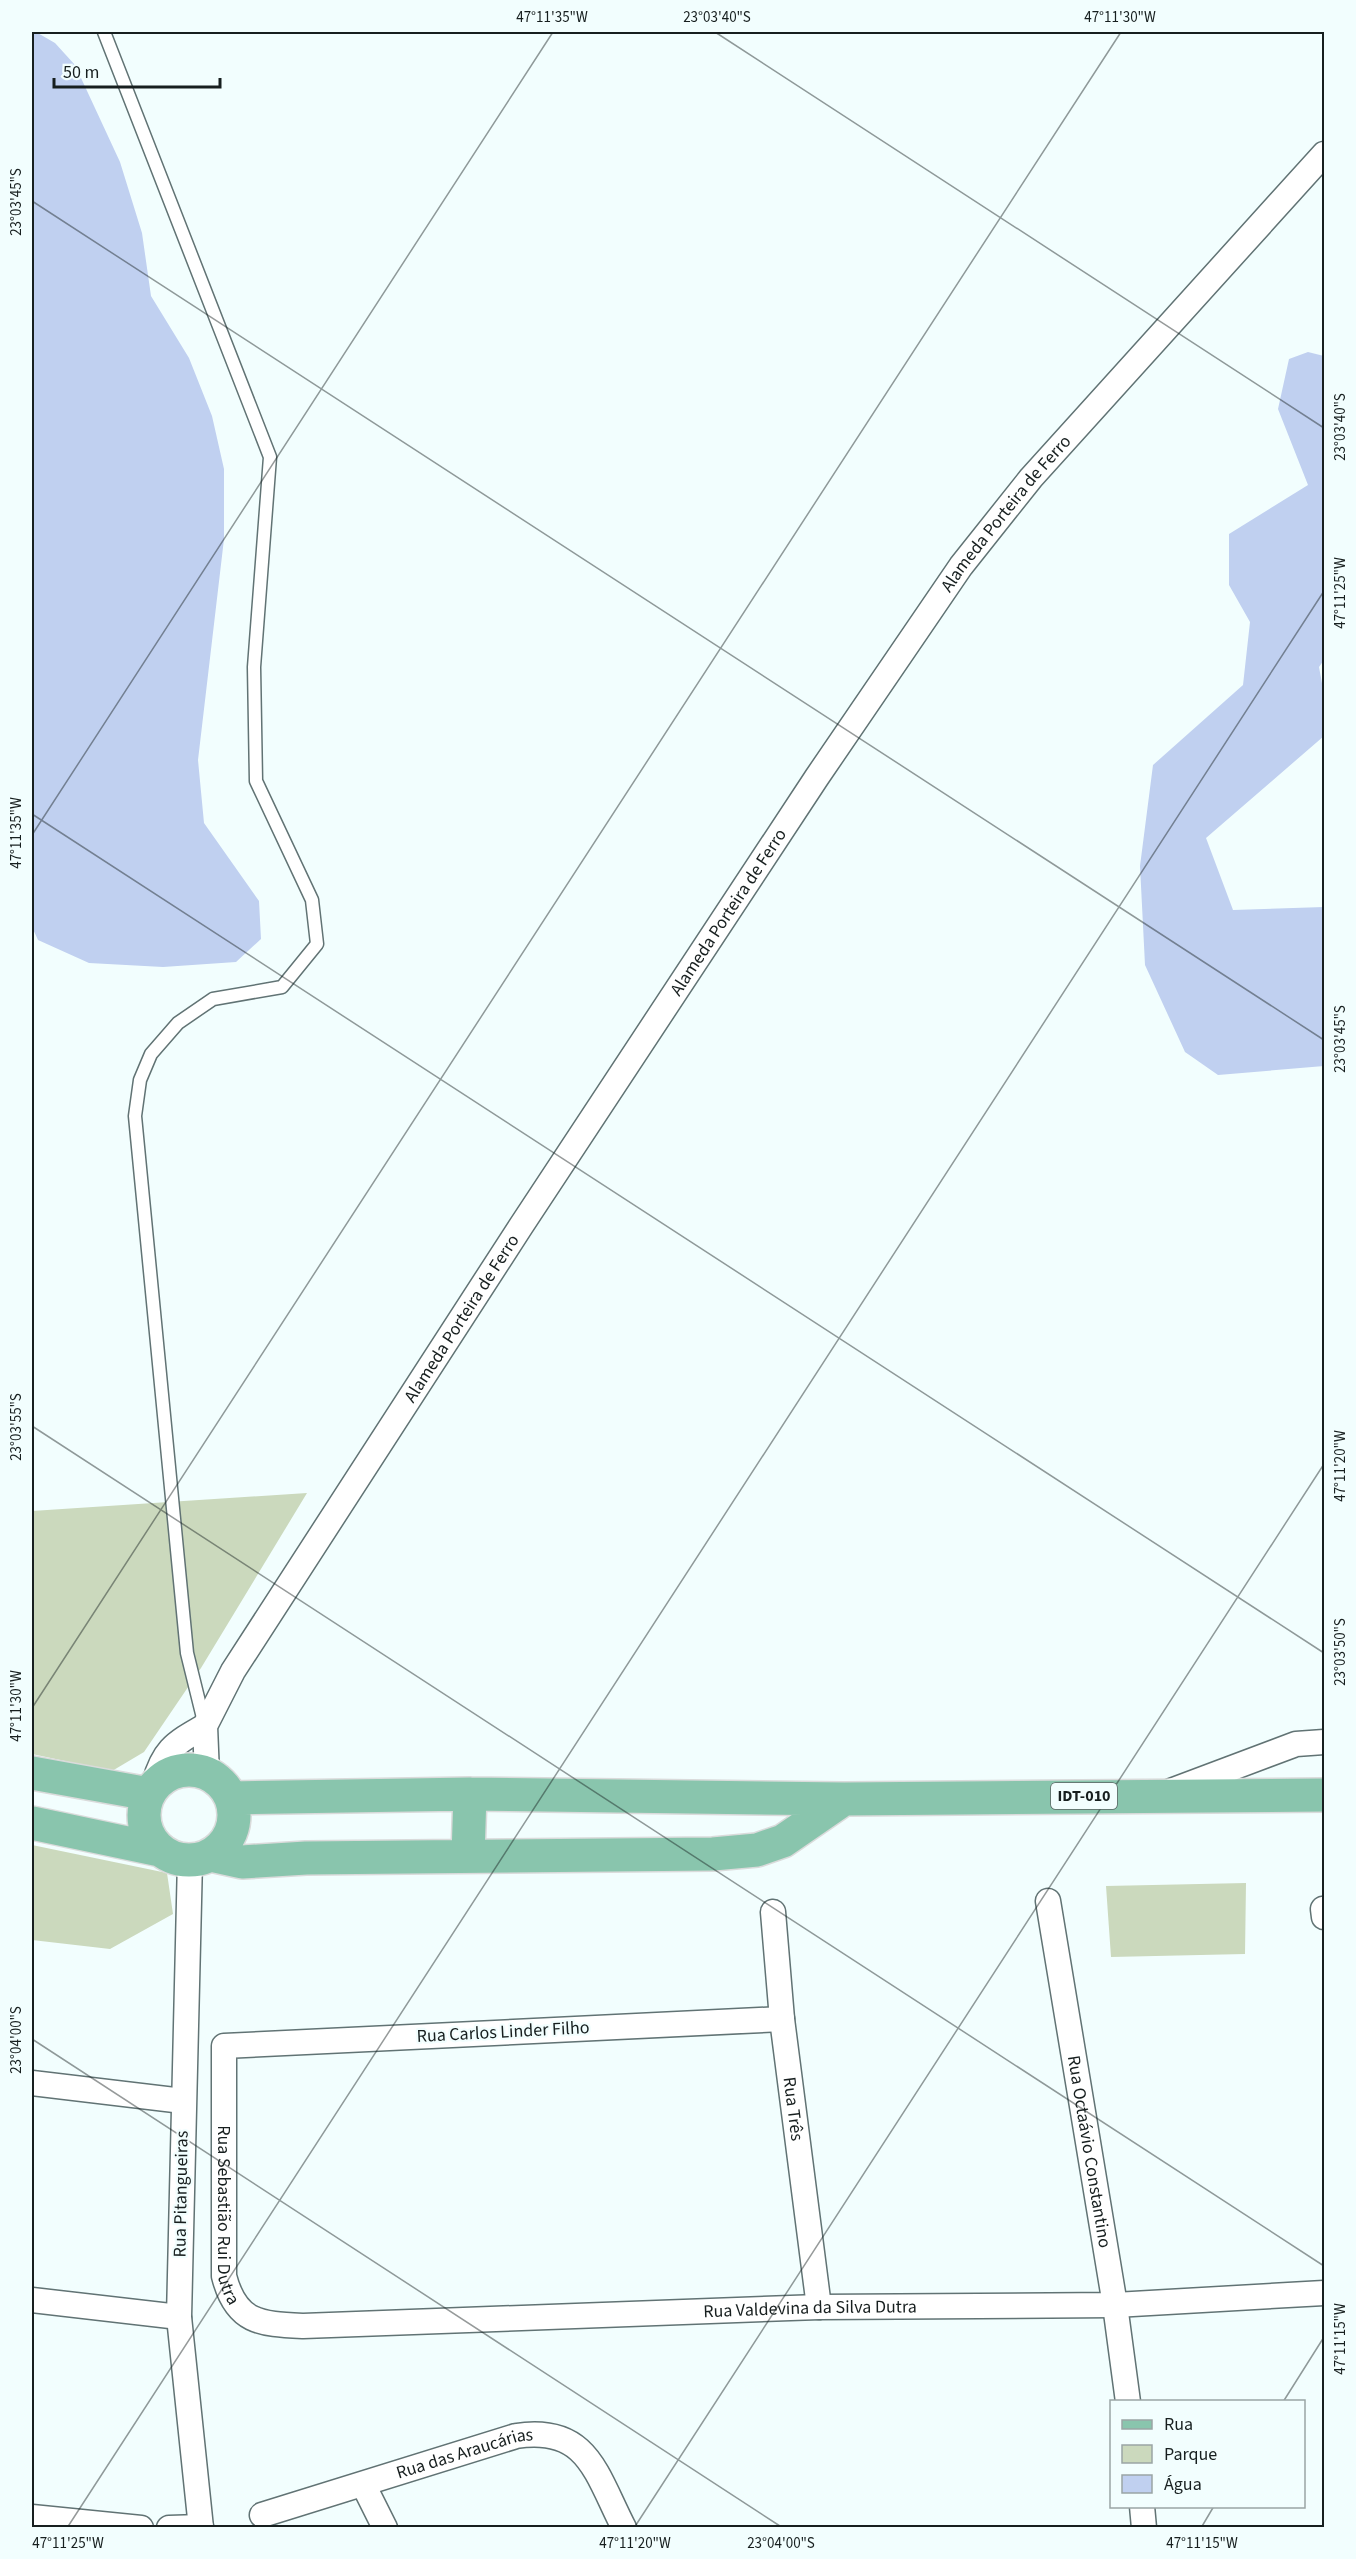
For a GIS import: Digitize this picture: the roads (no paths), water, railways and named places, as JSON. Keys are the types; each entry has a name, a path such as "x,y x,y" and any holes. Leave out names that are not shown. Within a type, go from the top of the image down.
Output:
{"main road":[{"path":"200,1858 226,1841 232,1831 234,1809 231,1798 217,1780 207,1774 196,1771 173,1773 151,1791 145,1803 145,1824 148,1833 160,1850 169,1856 242,1862 306,1858 713,1854 757,1850 783,1841 844,1799"},
{"path":"32,1773 151,1791"},
{"path":"231,1798 470,1794 844,1799"},
{"path":"468,1856 470,1794"},
{"name":"IDT-010","path":"844,1799 1324,1795"},
{"path":"32,1823 160,1850"}],"street":[{"name":"Alameda Porteira de Ferro","path":"207,1774 205,1726 233,1671 495,1266 817,777 961,566 1030,478 1324,154"},
{"path":"151,1791 159,1765 169,1749 205,1726"},
{"path":"1160,1795 1296,1744 1324,1742"},
{"name":"Rua Pitangueiras","path":"200,1858 183,2101 179,2317 201,2527"},
{"name":"Rua Octaávio Constantino","path":"1048,1901 1115,2305 1128,2400"},
{"name":"Rua Três","path":"773,1912 782,2019 819,2307"},
{"name":"Rua Carlos Linder Filho","path":"224,2046 782,2019"},
{"name":"Rua Sebastião Rui Dutra","path":"224,2046 224,2276 229,2297 244,2315 266,2324 303,2326"},
{"path":"32,2083 183,2101"},
{"name":"Rua Valdevina da Silva Dutra","path":"303,2326 819,2307 1115,2305 1320,2294"},
{"path":"32,2300 179,2317"},
{"name":"Rua das Araucárias","path":"262,2515 364,2486 516,2436 543,2433 559,2436 584,2453 624,2528"},
{"path":"364,2486 386,2528"},
{"path":"1142,2508 1144,2528"},
{"path":"32,2517 141,2528"},
{"path":"169,2528 201,2527"}],"lane":[{"path":"104,32 270,457 254,668 256,781 312,900 317,944 282,987 213,999 178,1023 151,1054 140,1080 135,1116 187,1653 205,1726"}],"water":[{"path":"32,32 55,43 75,65 120,162 142,233 151,296 189,358 212,416 224,469 224,539 198,760 204,823 259,901 261,939 236,962 163,967 89,963 38,940 32,927"},
{"path":"1308,352 1324,356 1324,660 1319,667 1324,694 1324,736 1206,838 1233,910 1324,907 1324,1066 1218,1075 1185,1052 1145,965 1140,866 1153,765 1243,685 1250,622 1229,585 1229,534 1308,485 1278,409 1289,359"}]}
